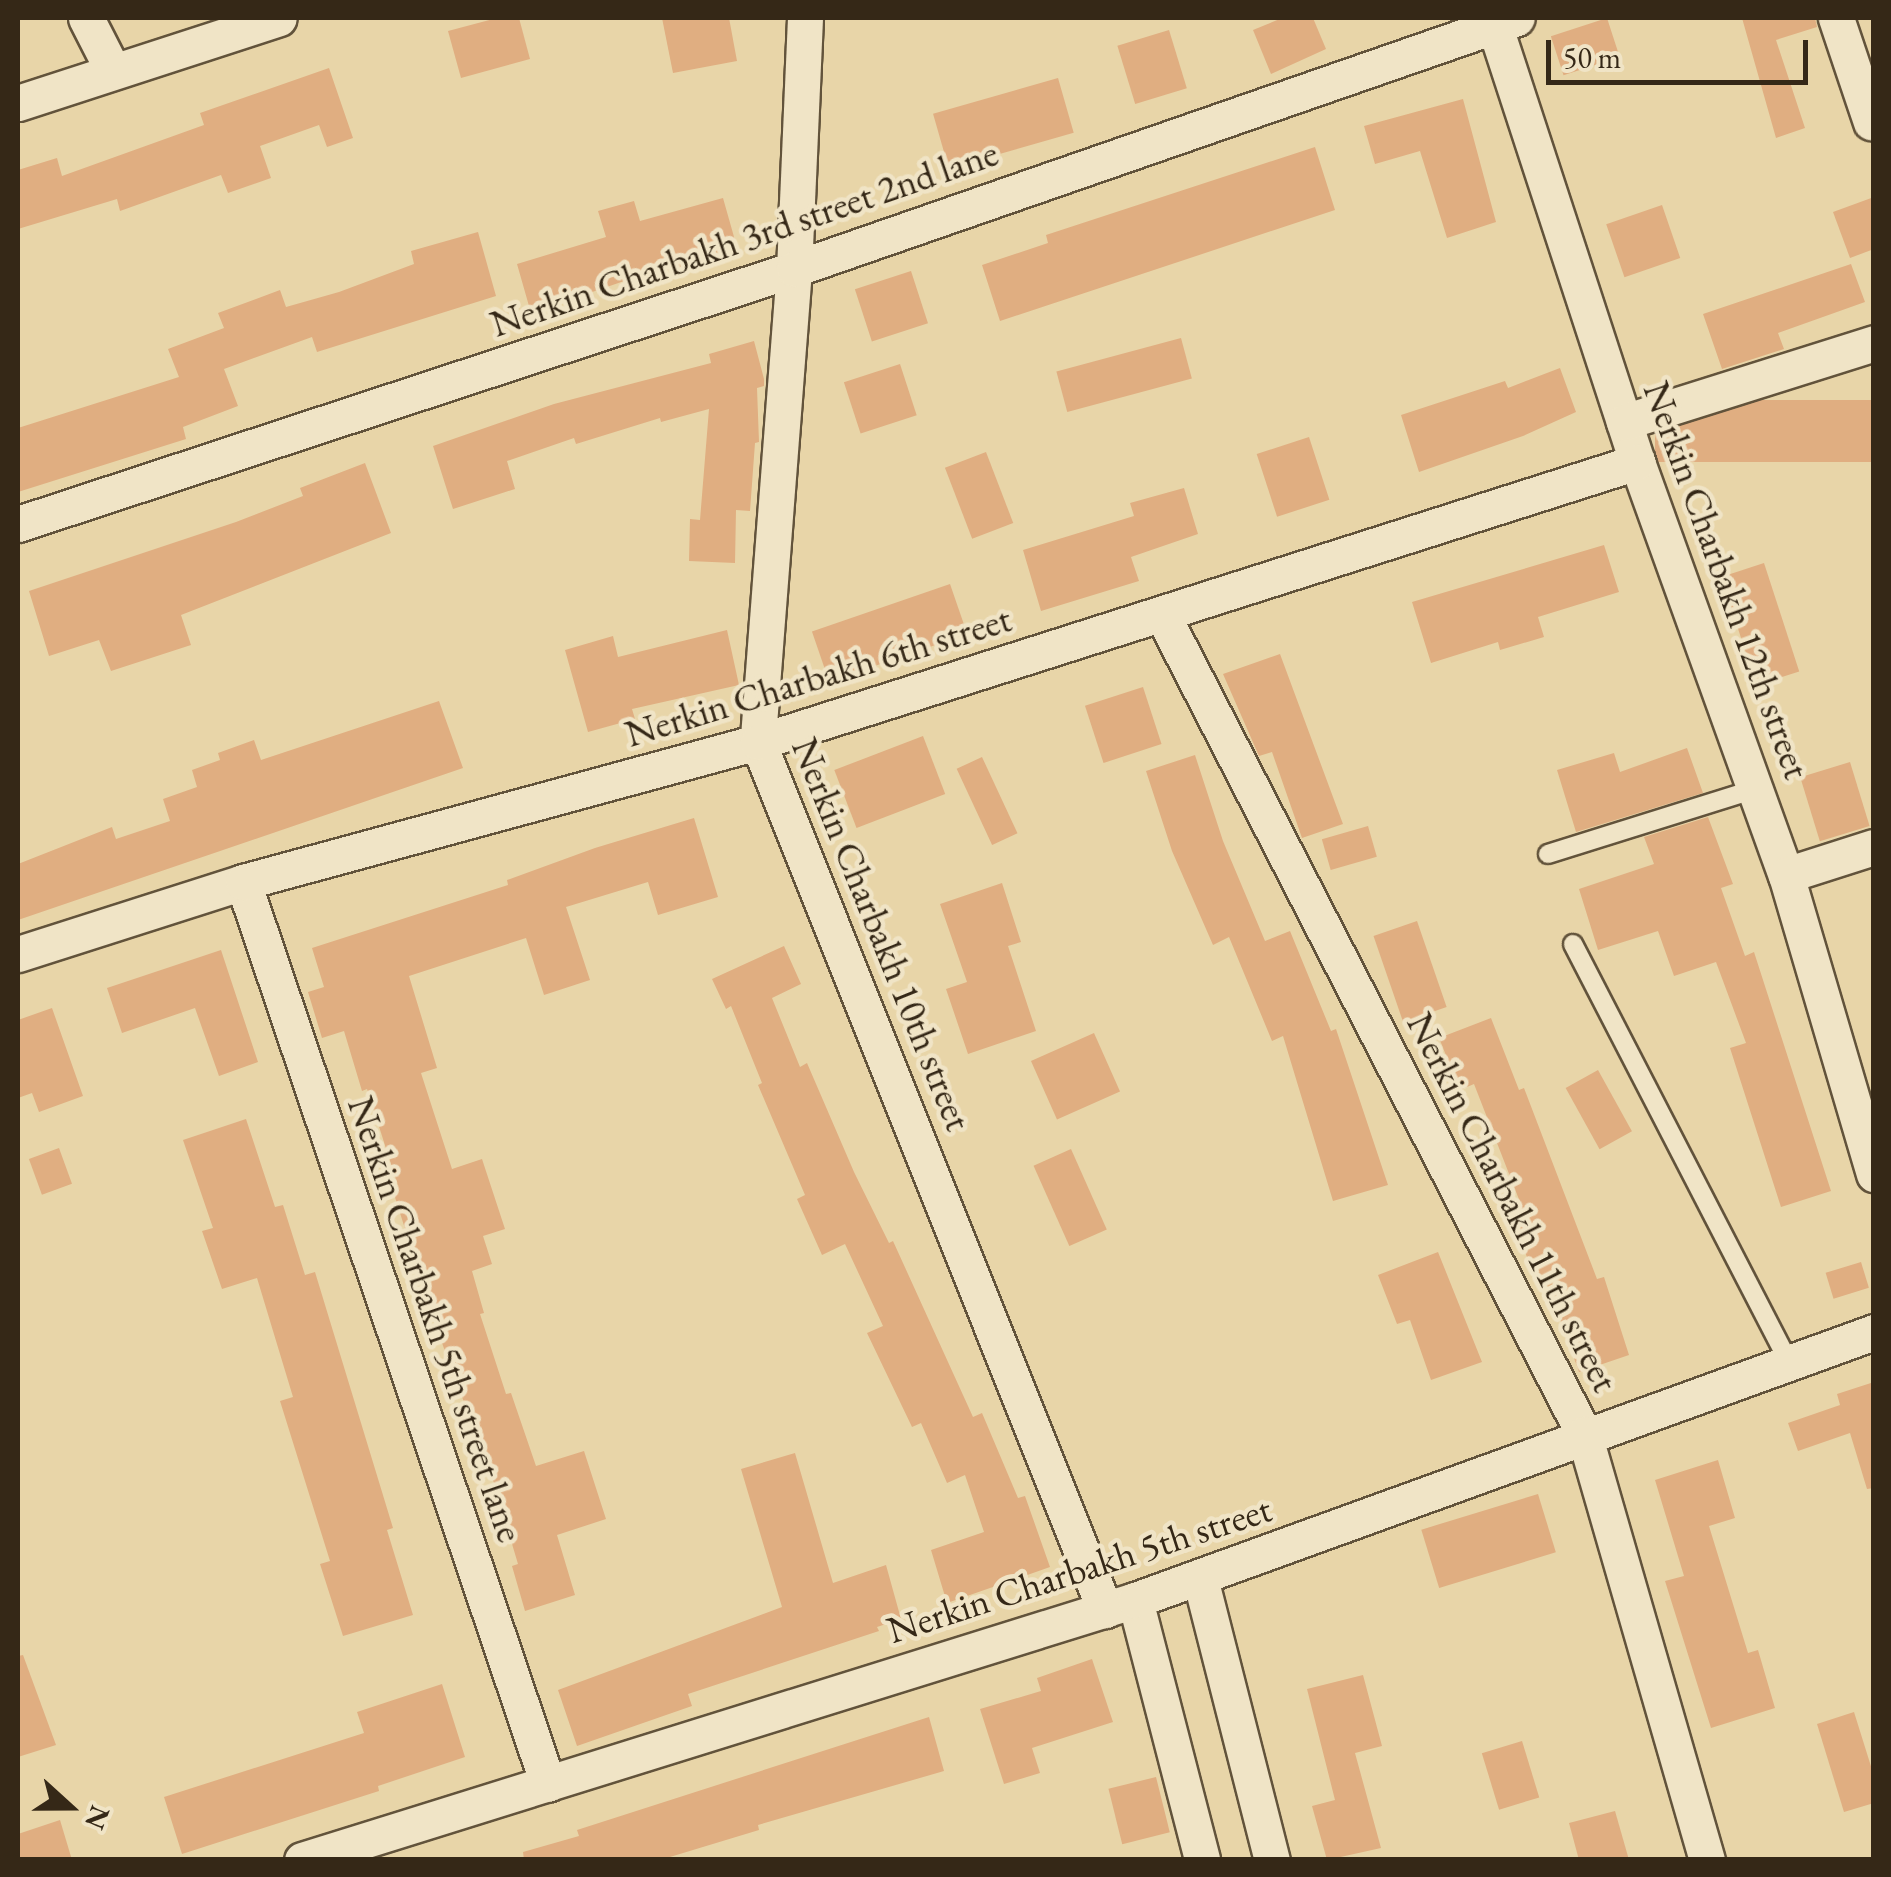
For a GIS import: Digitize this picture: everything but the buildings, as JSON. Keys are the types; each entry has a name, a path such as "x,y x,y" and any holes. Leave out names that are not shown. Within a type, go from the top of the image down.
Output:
{"street":[{"path":"86,18 114,72"},
{"path":"18,103 279,18"},
{"name":"Nerkin Charbakh 10th street","path":"805,18 794,268 758,742 1120,1605 1202,1860"},
{"path":"1836,18 1871,122"},
{"name":"Nerkin Charbakh 3rd street 2nd lane","path":"18,524 794,268 1501,20"},
{"name":"Nerkin Charbakh 12th street","path":"1501,20 1637,462 1786,874 1874,1174"},
{"path":"1624,422 1874,343"},
{"name":"Nerkin Charbakh 6th street","path":"18,954 243,882 758,742 1637,462"},
{"name":"Nerkin Charbakh 11th street","path":"1163,616 1584,1434 1706,1860"},
{"path":"1786,874 1874,847"},
{"name":"Nerkin Charbakh 5th street lane","path":"243,882 548,1784"},
{"name":"Nerkin Charbakh 5th street","path":"302,1860 1120,1605 1874,1332"},
{"path":"1200,1578 1272,1860"}],"lane":[{"path":"1548,854 1756,790"},
{"path":"1573,944 1790,1365"}]}
